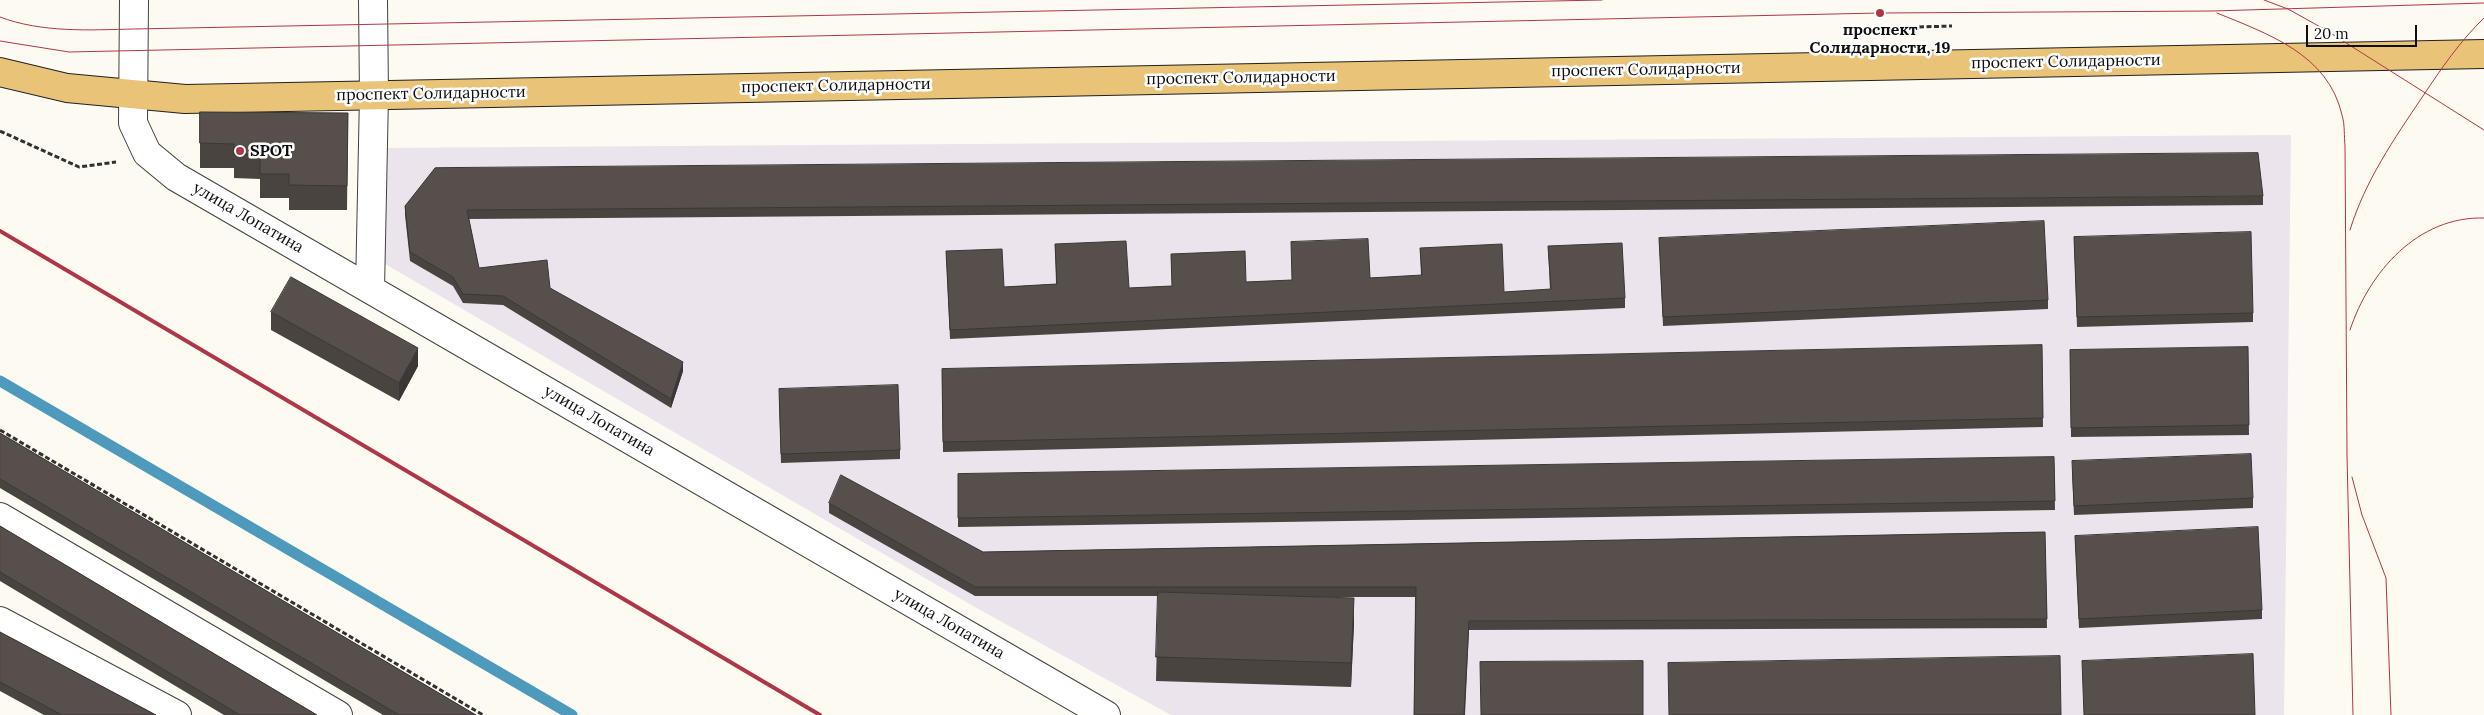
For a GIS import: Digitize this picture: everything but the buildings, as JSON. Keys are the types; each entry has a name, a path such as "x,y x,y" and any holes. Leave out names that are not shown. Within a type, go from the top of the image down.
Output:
{"main road":[{"name":"проспект Солидарности","path":"0,72 67,88 185,99 2484,54"}],"street":[{"name":"улица Лопатина","path":"134,0 133,123 147,153 176,177 1106,715"},
{"path":"370,289 374,95 373,0"},
{"path":"0,517 338,715"},
{"path":"0,621 177,715"}],"path":[{"path":"1918,27 1952,26"},
{"path":"0,131 79,167 104,165 147,153"},
{"path":"0,430 483,715"}],"shaded area":[{"path":"2291,135 2284,715 1171,715 973,606 380,261 379,148"}],"waterway":[{"path":"0,381 572,715"}],"tram line":[{"path":"0,17 32,26 100,30 1602,0"},
{"path":"2264,0 2288,9 2324,29 2484,130"},
{"path":"0,41 69,52 1880,13 2212,11 2484,3"},
{"path":"2217,13 2275,38 2310,61 2324,76 2335,94 2343,119 2345,146 2347,455 2353,715"},
{"path":"2350,230 2372,177 2391,144 2444,66 2467,36 2484,18"},
{"path":"2350,330 2370,288 2383,269 2399,252 2418,237 2438,226 2460,220 2484,218"},
{"path":"2352,477 2362,515 2386,578 2391,715"}],"railway":[{"path":"0,231 820,715"}],"place":[{"name":"проспект Солидарности, 19","path":"1880,13"},
{"name":"SPOT","path":"240,151"}]}
